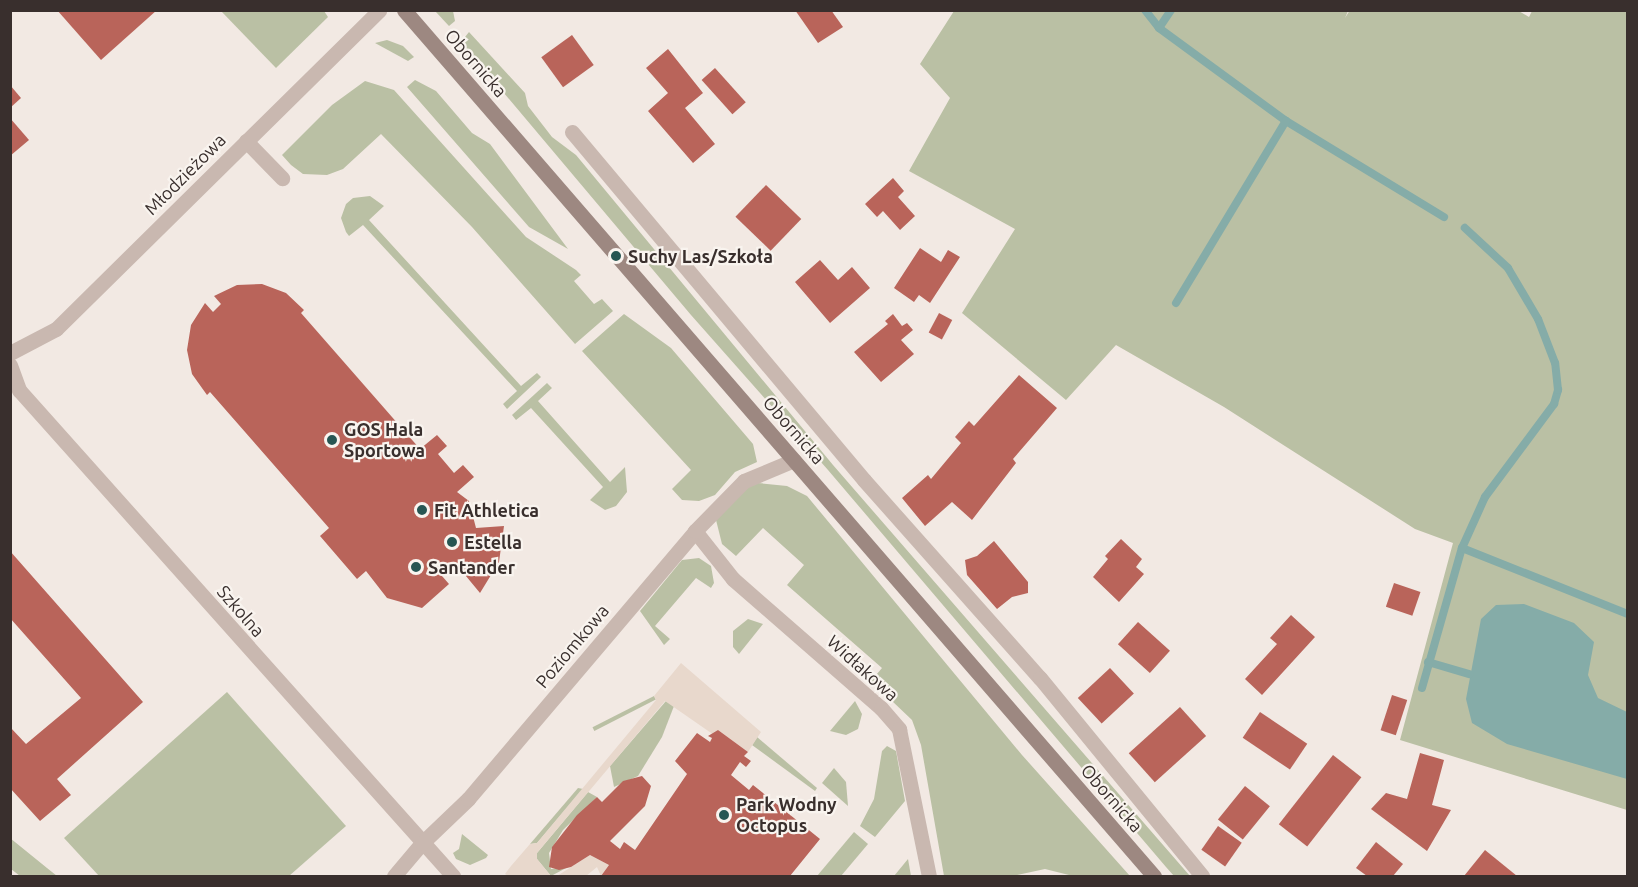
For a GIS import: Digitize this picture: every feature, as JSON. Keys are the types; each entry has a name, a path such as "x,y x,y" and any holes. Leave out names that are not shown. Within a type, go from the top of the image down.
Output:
{"main road":[{"name":"Obornicka","path":"404,10 1154,876"}],"street":[{"name":"Młodzieżowa","path":"10,353 56,330 379,10"},
{"path":"572,132 864,480 1040,678 1202,876"},
{"path":"246,141 282,178"},
{"name":"Szkolna","path":"10,365 19,390 453,876"},
{"name":"Poziomkowa","path":"394,876 422,843 468,799 695,531 744,481 794,460"},
{"name":"Widłakowa","path":"695,531 733,579 881,708 899,729 929,876"}],"green space":[{"path":"1350,10 1517,10 1529,17 1532,11 1627,11 1627,810 1400,740 1453,543 1415,529 1224,407 1116,345 1066,400 962,313 1015,229 909,171 950,98 920,64 954,11 1348,11 1345,18"},
{"path":"221,11 324,11 328,17 276,68"},
{"path":"435,11 453,11 455,21 449,26"},
{"path":"469,32 525,93 528,106 552,137 576,155 833,465 1190,876 1174,876 828,470 691,315 461,42"},
{"path":"387,40 403,46 414,57 408,61 375,43"},
{"path":"415,80 436,91 472,133 490,144 568,249 529,227 407,87"},
{"path":"365,81 394,90 526,237 576,270 581,275 574,281 594,304 602,299 613,311 575,344 472,227 381,134 343,169 327,175 303,174 291,165 282,155 332,105"},
{"path":"370,196 384,206 369,220 521,386 537,373 541,377 507,409 503,404 517,391 363,225 349,236 346,232 341,218 346,204 353,198"},
{"path":"624,314 671,348 753,444 757,462 735,472 715,495 699,501 682,500 672,489 691,470 582,351"},
{"path":"547,383 552,388 538,401 610,482 625,467 627,492 616,506 605,510 590,500 603,487 531,408 516,420 512,415"},
{"path":"758,483 787,486 807,496 1022,755 1130,876 1073,876 1045,869 1013,876 944,876 921,745 912,720 871,681 882,668 787,585 804,565 763,528 736,556 722,544 716,520 742,489"},
{"path":"699,558 711,566 714,583 711,588 696,578 655,626 670,639 664,645 640,611 682,560"},
{"path":"748,619 763,624 739,654 733,647 733,631"},
{"path":"227,692 346,826 289,876 99,876 64,838"},
{"path":"654,696 656,700 594,731 593,727"},
{"path":"666,701 674,706 662,737 638,776 614,787 610,766"},
{"path":"855,701 862,714 858,729 846,735 830,731"},
{"path":"757,737 817,788 815,791 752,745"},
{"path":"887,746 896,751 905,801 875,837 860,826 874,799 882,751"},
{"path":"834,768 846,782 848,806 822,783"},
{"path":"578,788 583,789 537,843 530,844"},
{"path":"588,792 597,797 563,830 549,853 551,869 568,867 551,876 537,859 537,853"},
{"path":"854,832 868,844 841,876 817,876"},
{"path":"462,834 488,855 486,858 470,865 456,859 453,853 459,849"},
{"path":"10,838 57,876 20,876 11,869"},
{"path":"908,859 911,876 894,876"}],"shaded area":[{"path":"681,663 761,732 748,752 718,730 714,735 665,701 537,853 537,859 551,876 508,876 505,874 530,844 537,843 656,700 654,696"},
{"path":"590,855 609,865 601,876 597,867 586,876 557,876"}],"water":[{"path":"1524,604 1574,623 1594,642 1588,675 1598,698 1627,712 1627,779 1507,744 1472,723 1466,699 1481,619 1496,605"}],"building":[{"path":"57,10 157,10 101,60"},
{"path":"795,10 831,10 843,27 818,43"},
{"path":"572,35 594,65 563,87 541,57"},
{"path":"668,49 703,93 685,108 715,144 693,163 648,111 668,93 646,68"},
{"path":"715,68 746,102 732,114 702,80"},
{"path":"10,85 21,98 10,108"},
{"path":"10,118 29,140 10,156"},
{"path":"893,178 904,191 898,197 915,216 900,230 883,211 877,217 865,204"},
{"path":"766,185 801,219 771,251 735,217"},
{"path":"920,248 941,262 948,250 960,257 930,303 919,295 914,302 894,288"},
{"path":"820,260 838,280 852,267 870,288 830,323 795,282"},
{"name":"GOS Hala Sportowa","path":"262,284 286,293 304,310 301,313 420,449 437,435 447,446 438,454 454,473 463,465 474,477 457,492 469,501 476,528 504,526 499,562 480,593 456,564 442,576 449,584 422,608 387,598 366,571 357,579 320,536 329,528 210,392 207,395 192,374 187,350 191,325 205,303 213,312 221,304 214,296 237,285"},
{"path":"939,313 952,320 942,339 929,332"},
{"path":"893,314 902,326 907,323 913,330 901,340 914,354 881,382 854,352 888,324 885,321"},
{"path":"1019,375 1057,408 1013,459 1016,463 972,520 952,502 925,526 902,498 928,475 931,479 961,443 955,437 969,421 974,426"},
{"path":"1121,539 1142,559 1136,567 1144,574 1119,602 1093,577 1108,559 1105,556"},
{"path":"994,541 1028,582 1028,593 1012,597 997,609 967,575 965,560 977,556"},
{"path":"10,551 143,702 57,779 71,795 40,821 10,788 10,727 26,744 81,698 10,618"},
{"path":"1394,583 1420,592 1412,616 1386,607"},
{"path":"1291,615 1315,637 1262,695 1245,679 1277,644 1270,638"},
{"path":"1138,622 1170,651 1150,673 1118,644"},
{"path":"1110,668 1134,694 1102,724 1078,698"},
{"path":"1392,695 1407,700 1396,735 1381,730"},
{"path":"1180,707 1206,736 1155,782 1129,753"},
{"path":"1260,712 1307,744 1290,770 1243,738"},
{"name":"Park Wodny Octopus","path":"718,730 748,752 744,756 751,761 746,767 740,762 731,775 749,790 753,785 820,839 790,876 601,876 609,865 590,855 571,867 559,870 549,867 552,847 577,815 597,797 602,802 623,781 642,776 651,786 645,806 610,841 620,849 624,842 635,850 687,774 675,761 697,733 710,742 712,738 708,736"},
{"path":"1420,753 1444,760 1432,805 1451,810 1427,851 1371,809 1386,793 1407,799"},
{"path":"1333,755 1361,777 1307,847 1279,824"},
{"path":"1245,786 1270,806 1243,840 1218,819"},
{"path":"1218,826 1242,843 1225,866 1201,850"},
{"path":"1376,842 1403,864 1393,876 1367,876 1356,868"},
{"path":"1485,850 1517,876 1464,876"}],"waterway":[{"path":"1145,10 1159,28 1286,121 1444,217"},
{"path":"1159,28 1171,10"},
{"path":"1176,303 1286,121"},
{"path":"1422,688 1462,548 1485,497 1554,404 1558,390 1555,363 1538,319 1508,268 1465,228"},
{"path":"1462,548 1628,614"},
{"path":"1428,662 1469,674"}],"place":[{"name":"Suchy Las/Szkoła","path":"616,256"},
{"name":"GOS Hala Sportowa","path":"332,440"},
{"name":"Fit Athletica","path":"422,510"},
{"name":"Estella","path":"452,542"},
{"name":"Santander","path":"416,567"},
{"name":"Park Wodny Octopus","path":"724,815"}]}
